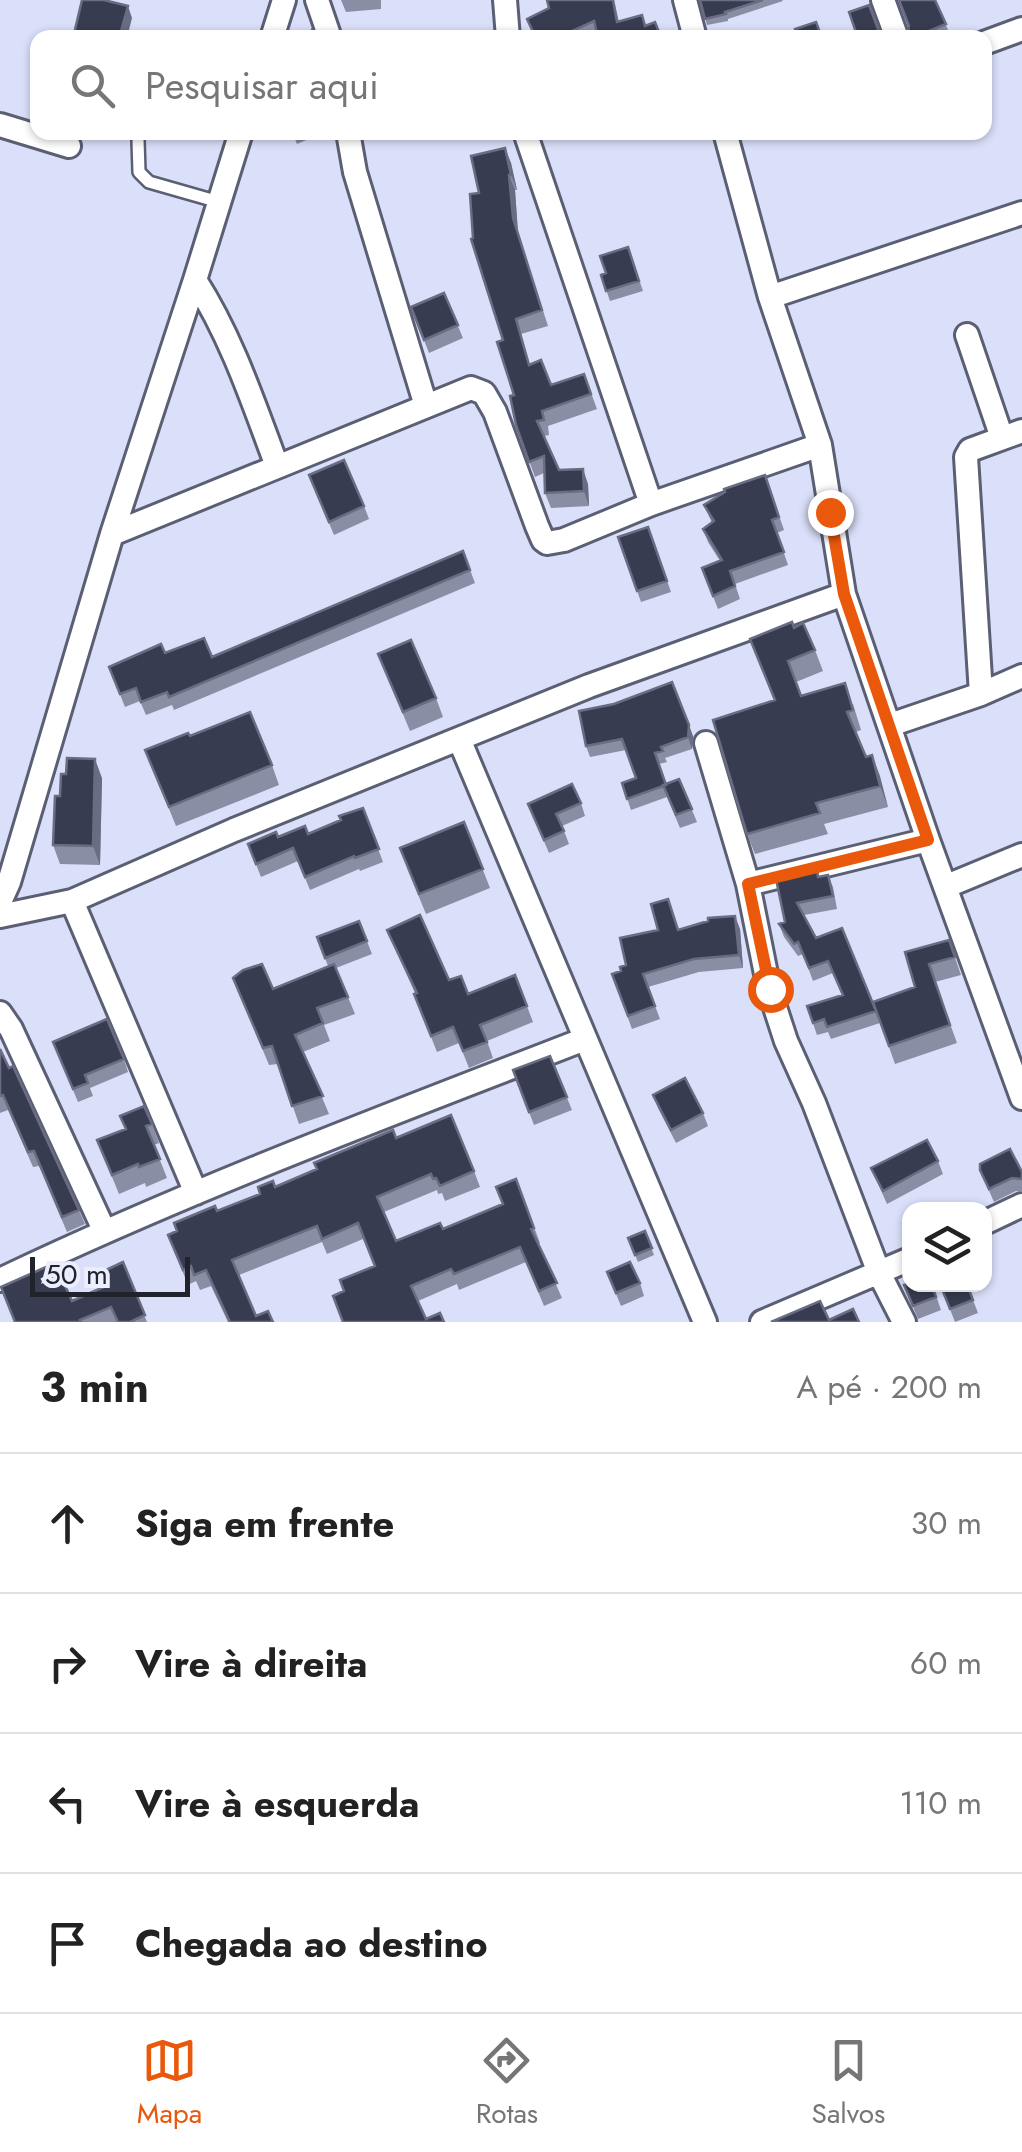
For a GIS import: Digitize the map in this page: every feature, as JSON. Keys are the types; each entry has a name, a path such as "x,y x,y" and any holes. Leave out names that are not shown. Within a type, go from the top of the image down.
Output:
{"street":[{"path":"275,30 284,0"},
{"path":"318,0 328,30"},
{"path":"506,0 508,30"},
{"path":"685,0 693,30"},
{"path":"883,0 894,30"},
{"path":"992,40 1022,30"},
{"path":"0,125 30,134"},
{"path":"49,140 69,146"},
{"path":"38,906 4,892 112,534 238,140"},
{"path":"349,140 355,172 426,406"},
{"path":"528,140 651,504"},
{"path":"726,140 770,298 820,444 844,594 1022,1098"},
{"path":"770,298 1022,213"},
{"path":"196,280 235,354 277,466"},
{"path":"967,335 1012,435 970,450 966,458 981,694"},
{"path":"112,534 471,388 484,392 496,412 537,526 548,543 820,444"},
{"path":"0,916 72,901 234,830 589,686 844,594"},
{"path":"890,726 1022,676"},
{"path":"459,738 705,1322"},
{"path":"706,743 748,884 770,989 786,1041 879,1273 904,1322"},
{"path":"748,884 928,840"},
{"path":"947,886 1022,855"},
{"path":"72,901 196,1193"},
{"path":"0,1014 11,1029 104,1230"},
{"path":"0,1280 104,1230 586,1040"},
{"path":"992,1219 1022,1205"},
{"path":"762,1322 902,1263"}],"lane":[{"path":"138,140 140,172 150,182 219,202"}],"building":[{"path":"82,0 128,6 121,30 75,30"},
{"path":"547,0 613,0 617,22 642,15 645,26 655,22 658,30 596,30 594,21 574,30 532,30 527,19 549,8"},
{"path":"700,0 763,0 705,19"},
{"path":"899,0 935,0 946,24 931,30 908,30"},
{"path":"869,5 878,30 855,30 849,12"},
{"path":"816,22 819,30 795,30"},
{"path":"505,148 513,218 542,310 516,319 529,365 541,360 551,385 584,374 591,394 542,411 544,420 537,421 559,470 583,469 584,491 545,493 544,456 529,462 516,425 510,396 514,395 497,342 503,340 471,239 470,194 479,193 471,156"},
{"path":"628,247 639,281 606,291 601,275 606,273 600,256"},
{"path":"444,293 458,325 424,340 411,307"},
{"path":"344,460 364,506 329,522 309,475"},
{"path":"765,475 779,517 772,520 784,552 730,571 735,586 713,596 702,568 722,560 703,529 714,521 704,505 724,489"},
{"path":"648,527 667,581 637,591 618,537"},
{"path":"463,551 470,570 169,697 167,692 141,702 136,688 120,694 109,667 161,644 165,653 204,638 212,657"},
{"path":"792,622 794,628 803,623 815,650 788,661 801,696 845,683 853,710 847,712 866,757 872,755 880,786 816,803 820,813 747,834 713,720 775,700 750,639"},
{"path":"411,640 436,698 403,712 378,654"},
{"path":"672,682 689,725 688,737 655,753 666,785 627,799 622,783 636,778 622,739 586,746 579,711 614,704"},
{"path":"250,712 272,765 169,807 145,750"},
{"path":"67,758 95,759 93,846 53,845 55,796 60,796 61,774 66,774"},
{"path":"679,779 692,809 676,815 663,785"},
{"path":"572,784 581,803 556,814 564,831 544,840 528,804"},
{"path":"363,808 379,849 305,877 293,848 256,864 248,844 276,832 278,837 305,826 308,834 341,820 339,816"},
{"path":"464,822 483,869 419,894 400,848"},
{"path":"817,869 818,877 828,875 833,896 797,903 816,938 842,928 876,1011 827,1027 824,1019 813,1023 807,1006 843,995 828,961 809,968 798,942 794,944 779,924 785,922 776,879"},
{"path":"668,899 678,930 708,918 735,916 739,955 694,959 643,974 655,1006 628,1016 612,974 626,965 620,938 658,930 651,904"},
{"path":"420,915 449,980 461,976 468,994 515,975 527,1006 480,1025 487,1042 463,1051 453,1027 431,1036 414,994 417,993 387,930"},
{"path":"359,921 367,941 325,958 317,937"},
{"path":"949,940 955,957 929,964 950,1025 889,1046 873,1002 915,987 905,952"},
{"path":"262,964 273,989 334,964 348,997 317,1008 323,1023 295,1035 323,1096 292,1106 272,1046 263,1048 233,978"},
{"path":"107,1019 124,1059 85,1075 88,1083 73,1089 53,1042"},
{"path":"0,1049 9,1068 13,1066 79,1210 62,1217 34,1151 28,1152 3,1095 0,1096"},
{"path":"550,1056 567,1097 529,1112 513,1070"},
{"path":"685,1078 703,1113 671,1130 653,1095"},
{"path":"144,1106 152,1124 146,1126 160,1159 112,1175 97,1140 126,1129 120,1116"},
{"path":"451,1115 474,1171 440,1186 431,1174 377,1197 396,1241 440,1223 443,1229 503,1204 496,1187 516,1179 534,1228 531,1229 557,1283 539,1291 520,1247 454,1274 451,1269 411,1286 426,1319 440,1313 444,1322 343,1322 333,1296 344,1291 340,1280 375,1266 358,1223 322,1239 317,1226 232,1260 256,1316 268,1311 273,1322 230,1322 206,1270 194,1275 191,1266 183,1270 168,1235 177,1231 174,1223 215,1206 217,1211 260,1194 258,1187 273,1181 275,1187 317,1169 314,1163 393,1130 396,1138"},
{"path":"927,1140 938,1161 883,1191 871,1168"},
{"path":"1010,1149 1022,1179 1012,1178 989,1189 980,1164"},
{"path":"645,1231 652,1248 635,1255 628,1238"},
{"path":"123,1262 145,1315 130,1322 118,1322 111,1307 81,1322 15,1322 1,1287 55,1263 72,1301 106,1286 106,1270"},
{"path":"630,1262 640,1283 616,1293 607,1272"},
{"path":"907,1292 934,1292 936,1297 913,1306"},
{"path":"943,1292 970,1292 973,1300 950,1309"},
{"path":"820,1301 829,1320 853,1309 859,1322 771,1322"}],"route":[{"path":"770,989 748,884 928,840 844,594 830,512"}]}
